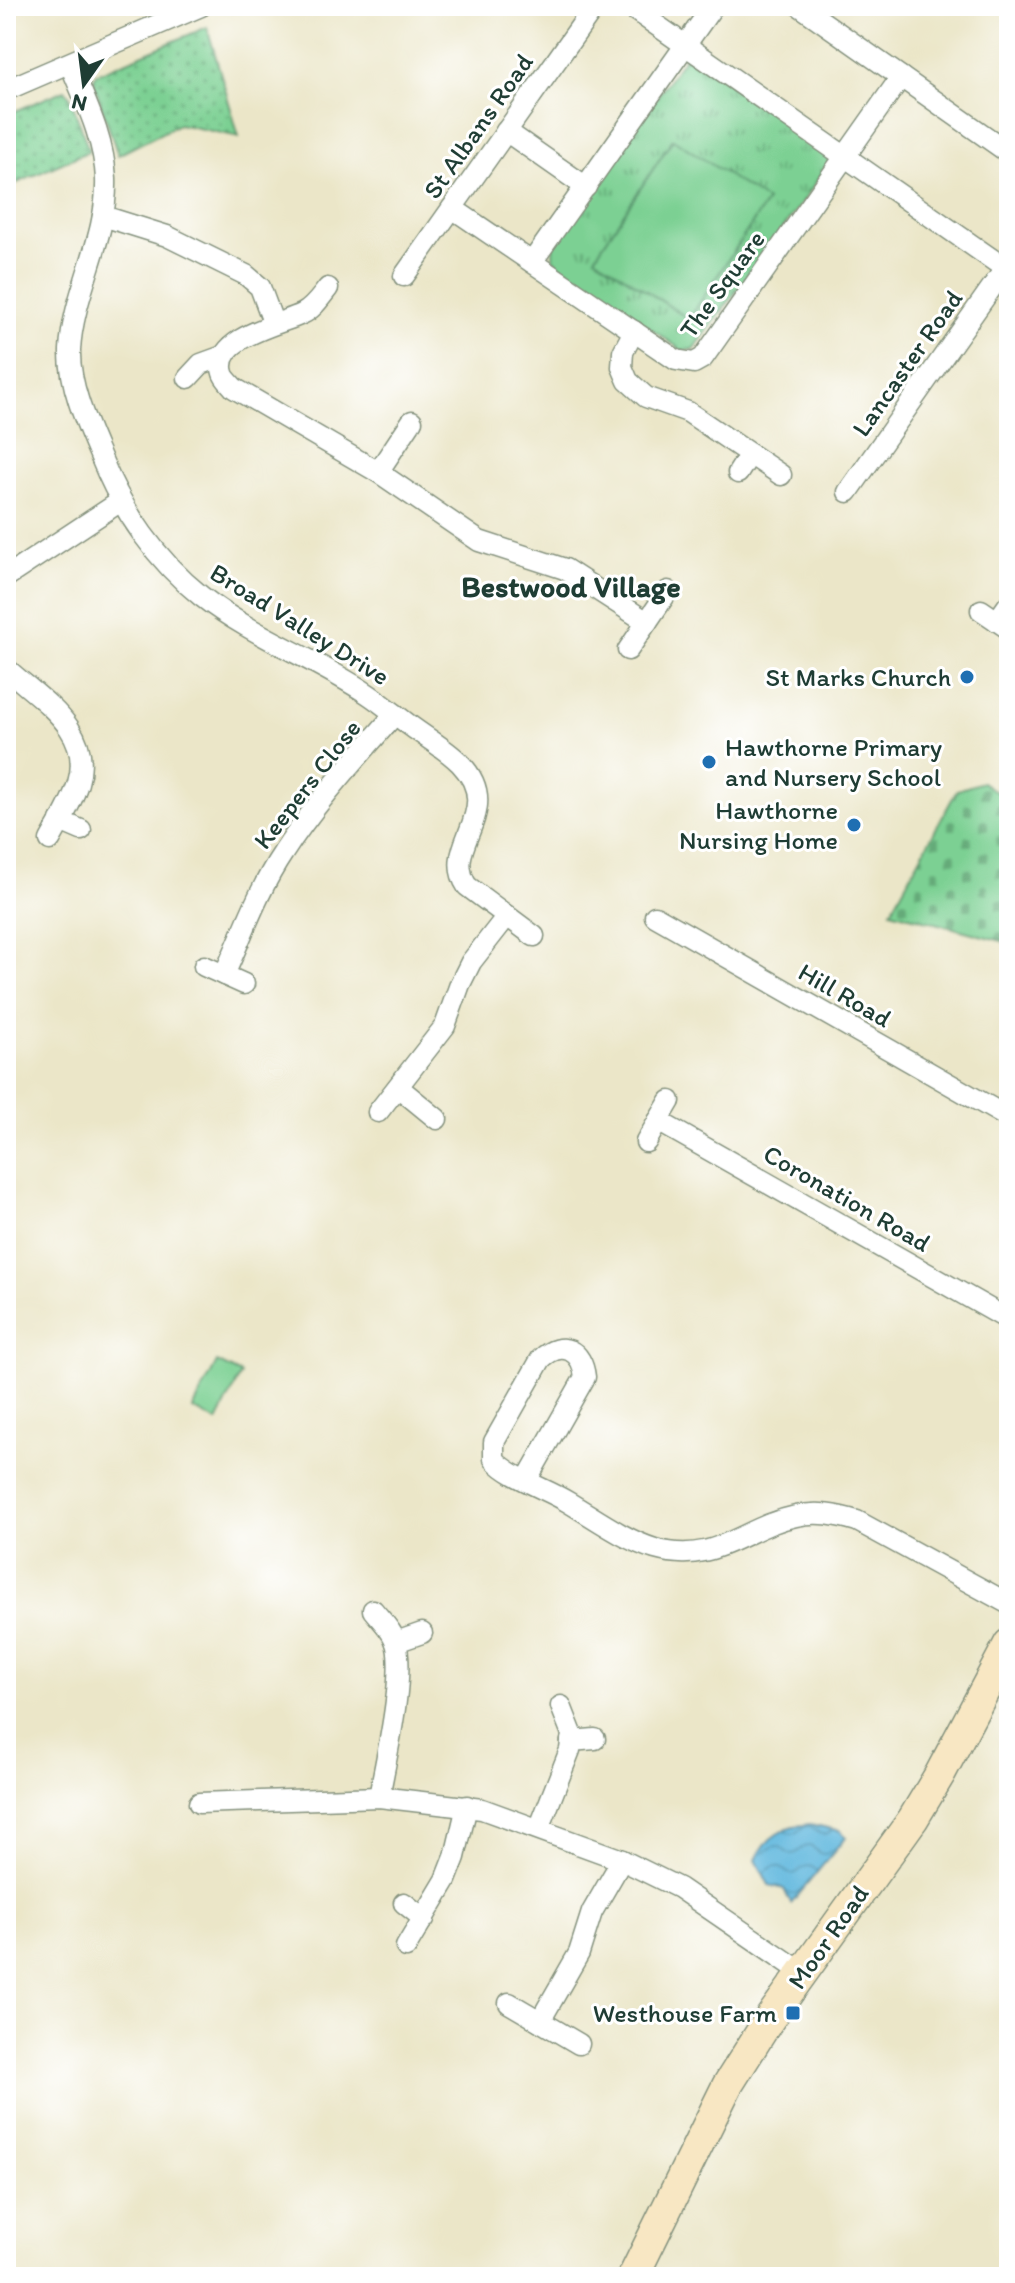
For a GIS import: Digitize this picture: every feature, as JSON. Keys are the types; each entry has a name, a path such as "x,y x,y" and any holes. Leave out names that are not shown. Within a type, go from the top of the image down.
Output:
{"main road":[{"name":"Moor Road","path":"633,2277 727,2086 768,2021 913,1819 1009,1644"}],"street":[{"path":"6,90 201,6"},
{"name":"St Albans Road","path":"404,276 595,6"},
{"path":"629,6 1008,267"},
{"path":"532,262 713,6"},
{"path":"800,6 1009,153"},
{"name":"Broad Valley Drive","path":"70,64 97,131 104,157 106,183 103,216 73,324 70,352 77,393 121,501 160,556 201,596 232,618 367,693 458,762 472,779 477,798 476,817 459,865 461,877 467,886 534,936"},
{"name":"The Square","path":"452,208 676,360 694,363 703,358 901,77"},
{"path":"506,131 586,187"},
{"path":"167,236 174,215"},
{"path":"103,216 167,236 246,275 260,287 273,322"},
{"name":"Lancaster Road","path":"848,492 1008,267"},
{"path":"188,378 201,364 223,356 232,345 273,322 301,315 312,308 328,288"},
{"path":"634,331 623,352 622,367 628,381 646,397 688,412 781,475"},
{"path":"223,356 223,373 234,388 378,472 487,544 565,569 647,622"},
{"path":"378,472 412,421"},
{"path":"738,473 750,454"},
{"path":"6,577 121,501"},
{"path":"628,650 668,591"},
{"path":"6,668 63,720 77,738 81,772 50,840"},
{"name":"Keepers Close","path":"224,975 281,855 309,815 395,714"},
{"path":"60,821 81,830"},
{"path":"378,1112 445,1026 471,962 507,916"},
{"name":"Hill Road","path":"655,916 1009,1118"},
{"path":"204,966 244,984"},
{"path":"398,1087 437,1119"},
{"path":"646,1142 670,1101"},
{"name":"Coronation Road","path":"658,1121 1009,1320"},
{"path":"527,1479 585,1377 584,1365 578,1356 568,1350 558,1349 541,1359 494,1442 494,1459 500,1467 640,1543 673,1552 711,1551 800,1515 836,1515 857,1521 1009,1604"},
{"path":"373,1610 396,1642 398,1668 391,1734 379,1797"},
{"path":"396,1642 422,1633"},
{"path":"539,1829 570,1750 572,1734 561,1706"},
{"path":"571,1741 595,1739"},
{"path":"199,1803 379,1797 467,1806 622,1860 679,1888 803,1973"},
{"path":"406,1947 446,1880 467,1806"},
{"path":"540,2021 579,1953 592,1912 622,1860"},
{"path":"404,1903 424,1919"},
{"path":"509,2003 579,2044"}],"green space":[{"path":"207,27 239,137 179,124 118,155 95,86 96,74"},
{"path":"693,57 830,154 828,164 807,196 694,349 683,351 560,266 553,259 553,246 684,58"},
{"path":"65,90 89,151 6,188 6,115"},
{"path":"673,139 767,201 689,319 595,257"},
{"path":"982,782 1009,801 1009,943 891,911 957,790"},
{"path":"217,1362 241,1374 217,1422 193,1409"}],"water":[{"path":"810,1824 841,1831 846,1837 791,1904 784,1889 769,1885 756,1860 765,1844 777,1834"}],"place":[{"name":"St Marks Church","path":"967,677"},
{"name":"Hawthorne Primary and Nursery School","path":"709,762"},
{"name":"Hawthorne Nursing Home","path":"854,825"},
{"name":"Westhouse Farm","path":"793,2013"}],"district":[{"name":"Bestwood Village","path":"571,586"}]}
